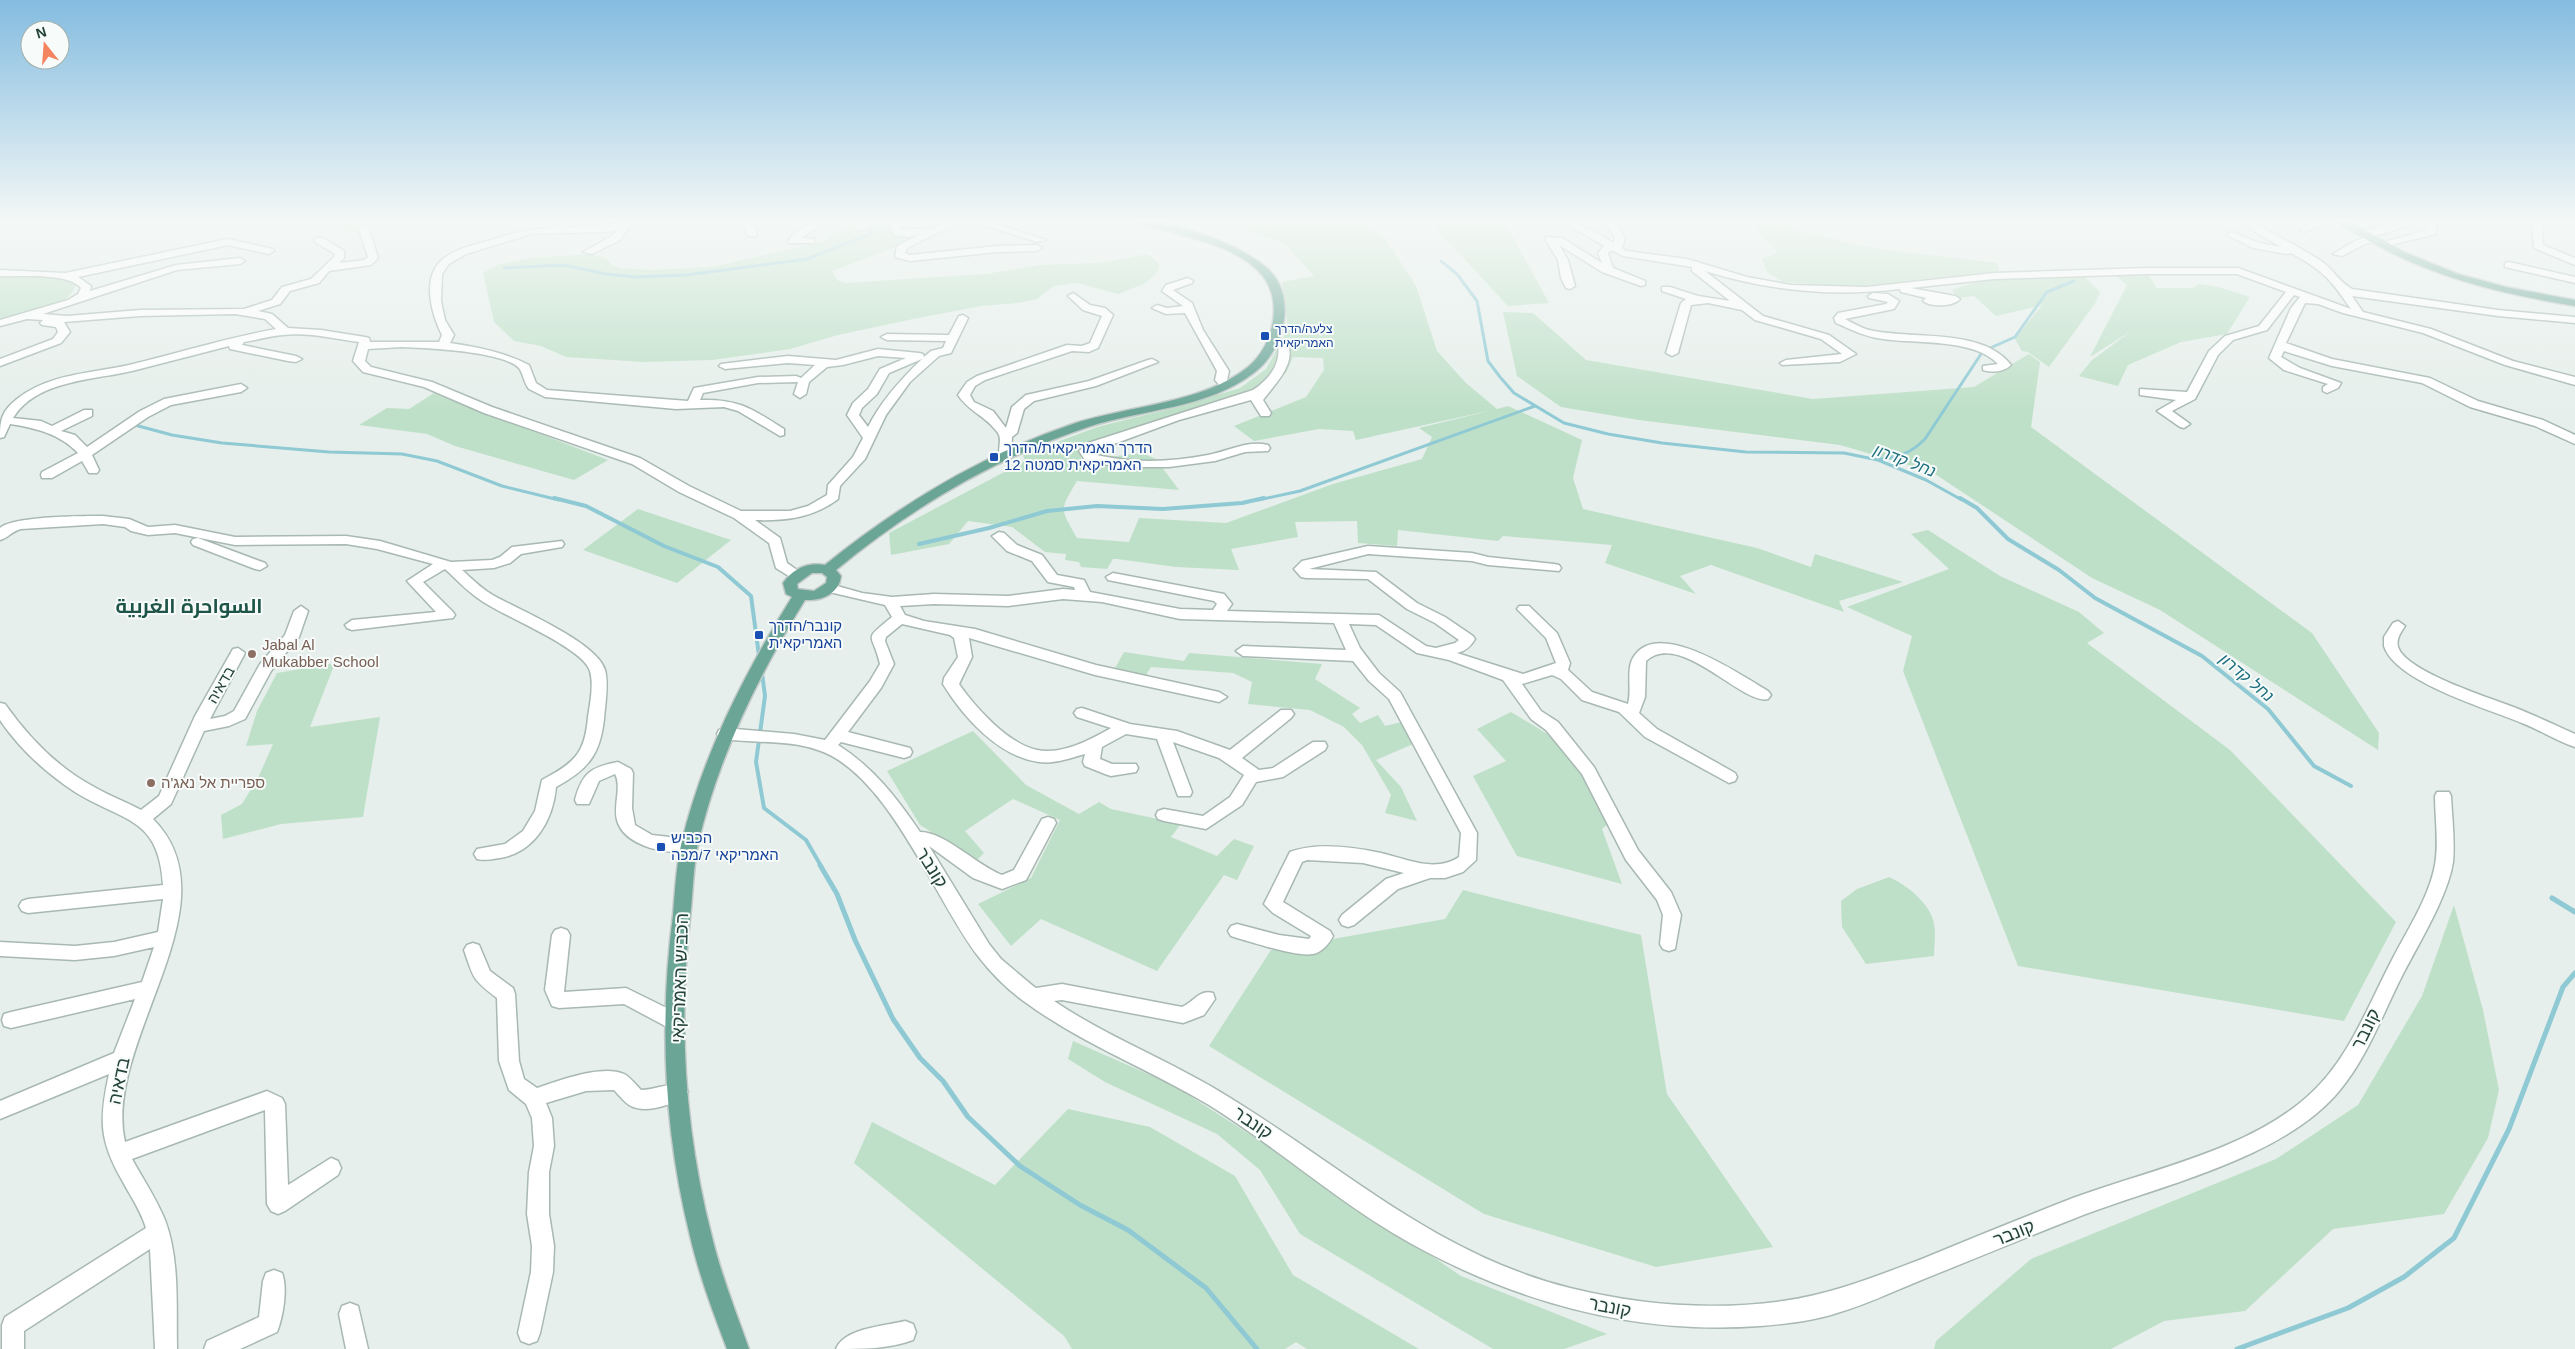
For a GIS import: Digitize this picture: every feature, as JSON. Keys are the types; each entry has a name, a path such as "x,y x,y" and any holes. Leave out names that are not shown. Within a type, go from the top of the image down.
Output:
{"main road":[{"path":"827,570 882,528 964,478 1004,457 1078,426 1209,392 1239,379 1267,354 1280,317 1281,299 1273,284"},
{"path":"2483,284 2575,303"},
{"path":"809,569 827,570 834,576 834,584 830,588 813,596 801,595 792,591 790,583 797,574 809,569"},
{"name":"הכביש האמריקאי","path":"738,1349 717,1290 698,1222 678,1113 677,950 690,845 725,734 768,646 801,595"}],"street":[{"path":"82,296 87,288 84,284"},
{"path":"0,323 35,316 82,296 131,284"},
{"path":"244,312 276,302 286,289 304,284"},
{"path":"436,284 439,315 448,335 442,347"},
{"path":"1179,284 1170,287 1167,291 1187,302 1196,328 1203,337 1206,347 1223,371 1221,380 1225,385"},
{"path":"1717,284 1768,322 1825,337 1850,354 1840,358 1786,363"},
{"path":"1760,284 1822,290 1899,288 1931,284"},
{"path":"2275,284 2356,313 2427,331 2509,363 2575,381"},
{"path":"2338,284 2349,292 2498,313 2575,320"},
{"path":"1899,288 1929,296 1955,299 1952,301 1928,301"},
{"path":"1666,289 1695,299 1746,307"},
{"path":"1822,290 1833,293 1892,298 1894,301 1890,307 1842,315 1839,318 1840,321 1868,333 1970,344 1995,354 2005,365 1987,368"},
{"path":"2184,424 2163,411 2191,396 2213,353 2230,338 2263,328 2293,290"},
{"path":"2349,292 2344,294 2358,311 2356,313"},
{"path":"1004,457 1006,434 989,414 965,400 964,395 967,388 981,378 1052,352 1071,347 1081,350 1096,345 1101,337 1108,315 1101,310 1087,308 1073,296"},
{"path":"1672,353 1686,303 1695,299"},
{"path":"2319,301 2302,300 2296,308 2275,358 2282,365 2296,371 2335,383 2334,386 2327,389"},
{"path":"1156,308 1166,311 1188,309"},
{"path":"35,316 67,319 149,312 244,312 268,316 285,332"},
{"path":"0,363 57,341 64,332 60,324 36,322 35,316"},
{"path":"870,439 853,415 857,406 872,391 884,371 935,353 947,351 963,318"},
{"path":"0,434 7,414 21,401 48,387 241,339 285,332 356,338 365,340 365,346 359,361 367,370 428,384 497,414 636,461 684,489 739,515 775,541 781,565 797,574"},
{"path":"887,337 954,338"},
{"path":"241,339 234,348 258,350 266,356 296,359"},
{"path":"1265,413 1257,400 1281,370 1285,347 1282,343 1272,340"},
{"path":"365,346 398,343 502,356 525,367 529,383 534,389 545,393 625,402 693,405 724,402 734,405 780,432"},
{"path":"2281,345 2318,360 2354,369 2429,381 2472,403 2547,426 2575,440"},
{"path":"800,394 804,381 824,363 856,359 874,353 925,357"},
{"path":"739,515 783,516 802,514 825,504 833,496 834,485 859,459 891,398 925,357"},
{"path":"725,366 802,358 820,360 824,363"},
{"path":"1006,434 1011,433 1014,428 1018,407 1030,398 1092,384 1152,362"},
{"path":"693,405 698,390 758,380 796,379"},
{"path":"1264,448 1248,446 1215,457 1161,464 1097,460 1086,454 1087,449 1092,446 1190,413 1245,398 1270,384"},
{"path":"47,475 85,454 144,414 168,402 241,388"},
{"path":"2144,392 2164,396 2191,396"},
{"path":"52,431 88,413"},
{"path":"5,420 41,425 72,438 85,454 93,470"},
{"path":"0,536 8,528 62,521 129,522 136,528 176,530 235,541 365,542 446,565 494,564 505,560 517,550 557,544"},
{"path":"176,530 201,543 260,566"},
{"path":"999,536 1012,548 1037,558 1053,579 1079,583 1085,596"},
{"path":"1437,653 1460,647 1468,639 1440,620 1412,606 1371,575 1306,574 1301,569 1307,564 1368,550 1472,557 1554,568"},
{"path":"352,625 448,615 414,581 446,565"},
{"path":"446,565 485,597 534,621 586,656 598,668 599,674 594,742 588,755 569,773 548,784 548,799 539,822 528,836 513,848 483,854"},
{"path":"1113,577 1220,597 1225,604 1217,615"},
{"path":"830,588 861,597 892,602 934,599 1008,601 1063,594 1102,597 1180,614 1379,620 1422,650 1508,676 1524,679 1552,669 1560,672 1566,675 1587,696 1610,703 1630,713 1651,733 1729,777"},
{"path":"892,602 892,610 900,618 974,634 1095,670 1219,697"},
{"path":"1524,609 1552,636 1564,663 1560,672"},
{"path":"199,726 229,721 240,715 265,668 292,637 301,611"},
{"path":"900,618 879,635 878,641 886,654 887,664 876,684 832,741 904,752"},
{"path":"1339,618 1358,656 1374,677 1395,696 1469,833 1467,860 1457,868 1432,871 1392,884 1348,920"},
{"path":"2398,626 2390,639 2392,652 2413,671 2443,686 2523,717 2575,741"},
{"path":"954,631 961,636 965,657 952,678 951,684 970,711 1023,752 1037,756 1094,745 1110,738 1124,727"},
{"path":"1630,713 1635,709 1637,702 1638,662 1642,655 1654,650 1668,648 1694,658 1763,695"},
{"path":"1243,651 1358,656"},
{"name":"בדאיה","path":"143,818 165,800 199,726 238,652"},
{"path":"1508,676 1536,715 1552,726 1588,771 1632,855 1665,897 1672,915 1669,944"},
{"name":"בדאיה","path":"0,708 30,747 54,768 82,788 143,818 162,841 170,864 172,905 166,937 122,1058 112,1114 114,1139 119,1154 143,1198 158,1232 164,1285 166,1349"},
{"path":"1082,713 1124,727 1185,740 1224,754 1256,776 1277,773 1319,746"},
{"path":"1231,758 1286,714"},
{"name":"קונבר","path":"725,734 832,741 878,786 913,838 983,952 1032,997 1064,1020 1218,1101 1413,1233 1479,1268 1542,1292 1611,1309 1680,1318 1741,1318 1794,1313 1835,1303 2105,1196 2258,1141 2302,1114 2335,1082 2362,1042 2369,1022 2430,903 2444,864 2443,796"},
{"path":"1163,735 1184,792"},
{"path":"1094,745 1090,762 1111,770 1130,768"},
{"path":"583,800 587,783 593,775 618,768 625,773 625,820 630,831 641,839 690,845"},
{"path":"1164,815 1206,823 1236,801 1253,774"},
{"path":"913,838 930,838 979,873 1002,882 1020,875 1048,823"},
{"path":"1237,931 1278,942 1312,947 1322,939 1324,936 1310,925 1285,914 1273,904 1296,857 1306,853 1372,858 1406,868 1432,871"},
{"path":"28,906 171,891"},
{"path":"561,935 554,990 559,1000 626,996 676,1022"},
{"path":"0,949 74,953 114,949 166,937"},
{"path":"473,950 482,976 506,994 508,1060 516,1084 534,1098 542,1118 544,1146 539,1172 538,1214 543,1246 542,1272 529,1333"},
{"path":"11,1020 149,988"},
{"path":"1032,997 1062,992 1183,1015 1196,1010 1206,999"},
{"path":"0,1110 122,1058"},
{"path":"534,1098 580,1083 606,1080 618,1081 636,1099 653,1099 678,1092"},
{"path":"119,1154 267,1100 275,1104 278,1204 331,1168"},
{"path":"13,1349 13,1325 158,1232"},
{"path":"215,1349 269,1324 274,1281"},
{"path":"350,1314 357,1349"},
{"path":"847,1349 853,1345 905,1332"}],"green space":[{"path":"0,284 76,284 66,299 56,305 33,313 0,320"},
{"path":"485,284 1070,284 1054,286 1037,299 1018,303 981,306 913,319 838,335 790,349 712,360 645,362 566,357 541,346 514,341 494,322"},
{"path":"1081,284 1144,284 1118,294"},
{"path":"1282,284 1415,284 1437,351 1466,383 1497,409 1508,406 1582,440 1573,478 1583,509 1757,548 1811,567 1815,554 1903,582 1839,601 1844,612 1711,565 1680,576 1696,594 1605,563 1612,545 1503,536 1498,541 1398,530 1397,546 1358,543 1357,521 1295,522 1298,537 1231,549 1239,570 1176,567 1117,559 1113,559 1107,569 1081,567 1079,562 1065,560 1066,554 1045,552 1012,527 968,521 949,544 891,555 889,533 1025,461 1023,455 1097,427 1177,407 1240,388 1266,369 1288,329","holes":["1293,357 1323,358 1324,370 1306,397 1234,426 1254,441 1319,429 1353,431 1356,440 1493,410 1419,428 1432,437 1422,459 1333,484 1226,523 1139,518 1129,542 1077,538 1067,521 1064,510 1067,498 1077,481 1179,490 1156,459 1142,453 1082,460 1077,447 1236,398 1286,373"]},
{"path":"1488,284 1539,284 1549,303 1508,306"},
{"path":"1809,284 1878,284 1850,287"},
{"path":"2092,284 2100,292 2096,302 2049,367 2028,352 2022,351 2015,339 2042,305 1996,316 1974,296 1958,298 1952,290 1968,285"},
{"path":"2126,284 2154,284 2156,288 2192,288 2199,284 2219,287 2250,297 2227,334 2181,342 2128,365 2118,386 2079,376 2091,361 2131,331 2090,357 2127,285"},
{"path":"1503,312 1533,313 1586,360 1813,399 1974,387 2029,354 2040,362 2031,427 2312,633 2379,733 2378,750 2160,610 2092,578 1932,472 1840,445 1639,420 1561,407 1517,376"},
{"path":"434,393 608,460 574,480 455,446 427,434 359,425 387,408 409,409"},
{"path":"638,509 731,540 677,583 583,550"},
{"path":"1928,530 2000,576 2079,612 2104,633 2087,643 2230,750 2396,922 2344,1021 2018,966 1903,671 1912,636 1847,607 1949,569 1911,534"},
{"path":"1124,652 1184,661 1189,653 1322,664 1315,679 1360,708 1352,714 1360,723 1378,715 1385,726 1402,722 1413,744 1376,760 1401,787 1417,821 1385,813 1391,795 1362,745 1344,727 1310,710 1248,704 1252,682 1233,673 1151,667 1144,678 1115,668"},
{"path":"335,663 310,727 380,717 363,817 281,824 223,839 221,815 242,804 258,778 273,744 246,746 257,711 277,673"},
{"path":"1511,712 1559,741 1593,787 1608,824 1602,829 1622,884 1517,856 1473,776 1506,761 1477,729"},
{"path":"973,731 1026,785 1079,814 1099,802 1111,809 1181,824 1171,837 1217,856 1234,839 1254,846 1237,880 1224,875 1157,971 1041,919 1011,946 978,904 1031,878 1060,820 1013,799 965,831 984,853 977,860 920,825 887,771"},
{"path":"1889,877 1910,890 1928,909 1935,928 1934,956 1866,964 1842,927 1841,901 1857,889"},
{"path":"1463,890 1641,935 1667,1094 1773,1247 1656,1267 1484,1214 1209,1046 1271,950 1445,919"},
{"path":"2454,905 2483,1010 2499,1090 2488,1138 2444,1214 2333,1229 2245,1311 2164,1321 2111,1349 1934,1349 1936,1341 2031,1259 2276,1159 2358,1105 2422,996"},
{"path":"1073,1041 1173,1085 1319,1179 1461,1276 1607,1334 1564,1349 1493,1349 1300,1234 1260,1170 1217,1134 1105,1082 1068,1059"},
{"path":"1068,1109 1150,1127 1235,1176 1293,1275 1419,1349 1307,1349 1296,1342 1285,1349 1072,1349 1064,1336 854,1163 872,1122 995,1185"}],"waterway":[{"name":"נחל קדרון","path":"1464,284 1477,301 1488,361 1514,393 1564,423 1608,434 1662,443 1746,452 1844,453 1878,460 1926,480 1962,500"},
{"path":"1988,349 2015,337 2047,292 2067,284"},
{"path":"1880,459 1905,453 1915,448 1925,439 1983,351"},
{"path":"1258,500 1300,491 1535,406"},
{"path":"131,424 172,435 222,443 329,452 402,454 437,461 502,486 559,500"},
{"path":"554,498 586,506 664,546 718,567 751,596 759,656"},
{"path":"919,544 989,528 1047,511 1097,506 1163,509 1242,503 1264,498"},
{"name":"נחל קדרון","path":"1960,498 1977,508 2008,539 2059,570 2095,598 2202,656 2268,709 2314,766 2351,786"},
{"path":"762,673 765,696 756,762 764,808 806,840 821,866"},
{"path":"820,865 837,894 855,940 893,1019 920,1058 943,1081 968,1117 1020,1166 1080,1205 1128,1230 1206,1288 1257,1349"},
{"name":"נחל קדרון","path":"2552,898 2575,912"},
{"path":"2237,1349 2348,1308 2404,1277 2454,1238 2509,1129 2563,987 2575,973"}],"place":[{"name":"צלעה/הדרך האמריקאית","path":"1265,336"},
{"name":"הדרך האמריקאית/הדרך האמריקאית סמטה 12","path":"994,457"},
{"name":"קונבר/הדרך האמריקאית","path":"759,635"},
{"name":"Jabal Al Mukabber School","path":"252,654"},
{"name":"ספריית אל נאג'ה","path":"151,783"},
{"name":"הכביש האמריקאי 7/מכה","path":"661,847"}],"district":[{"name":"السواحرة الغربية","path":"189,606"}]}
